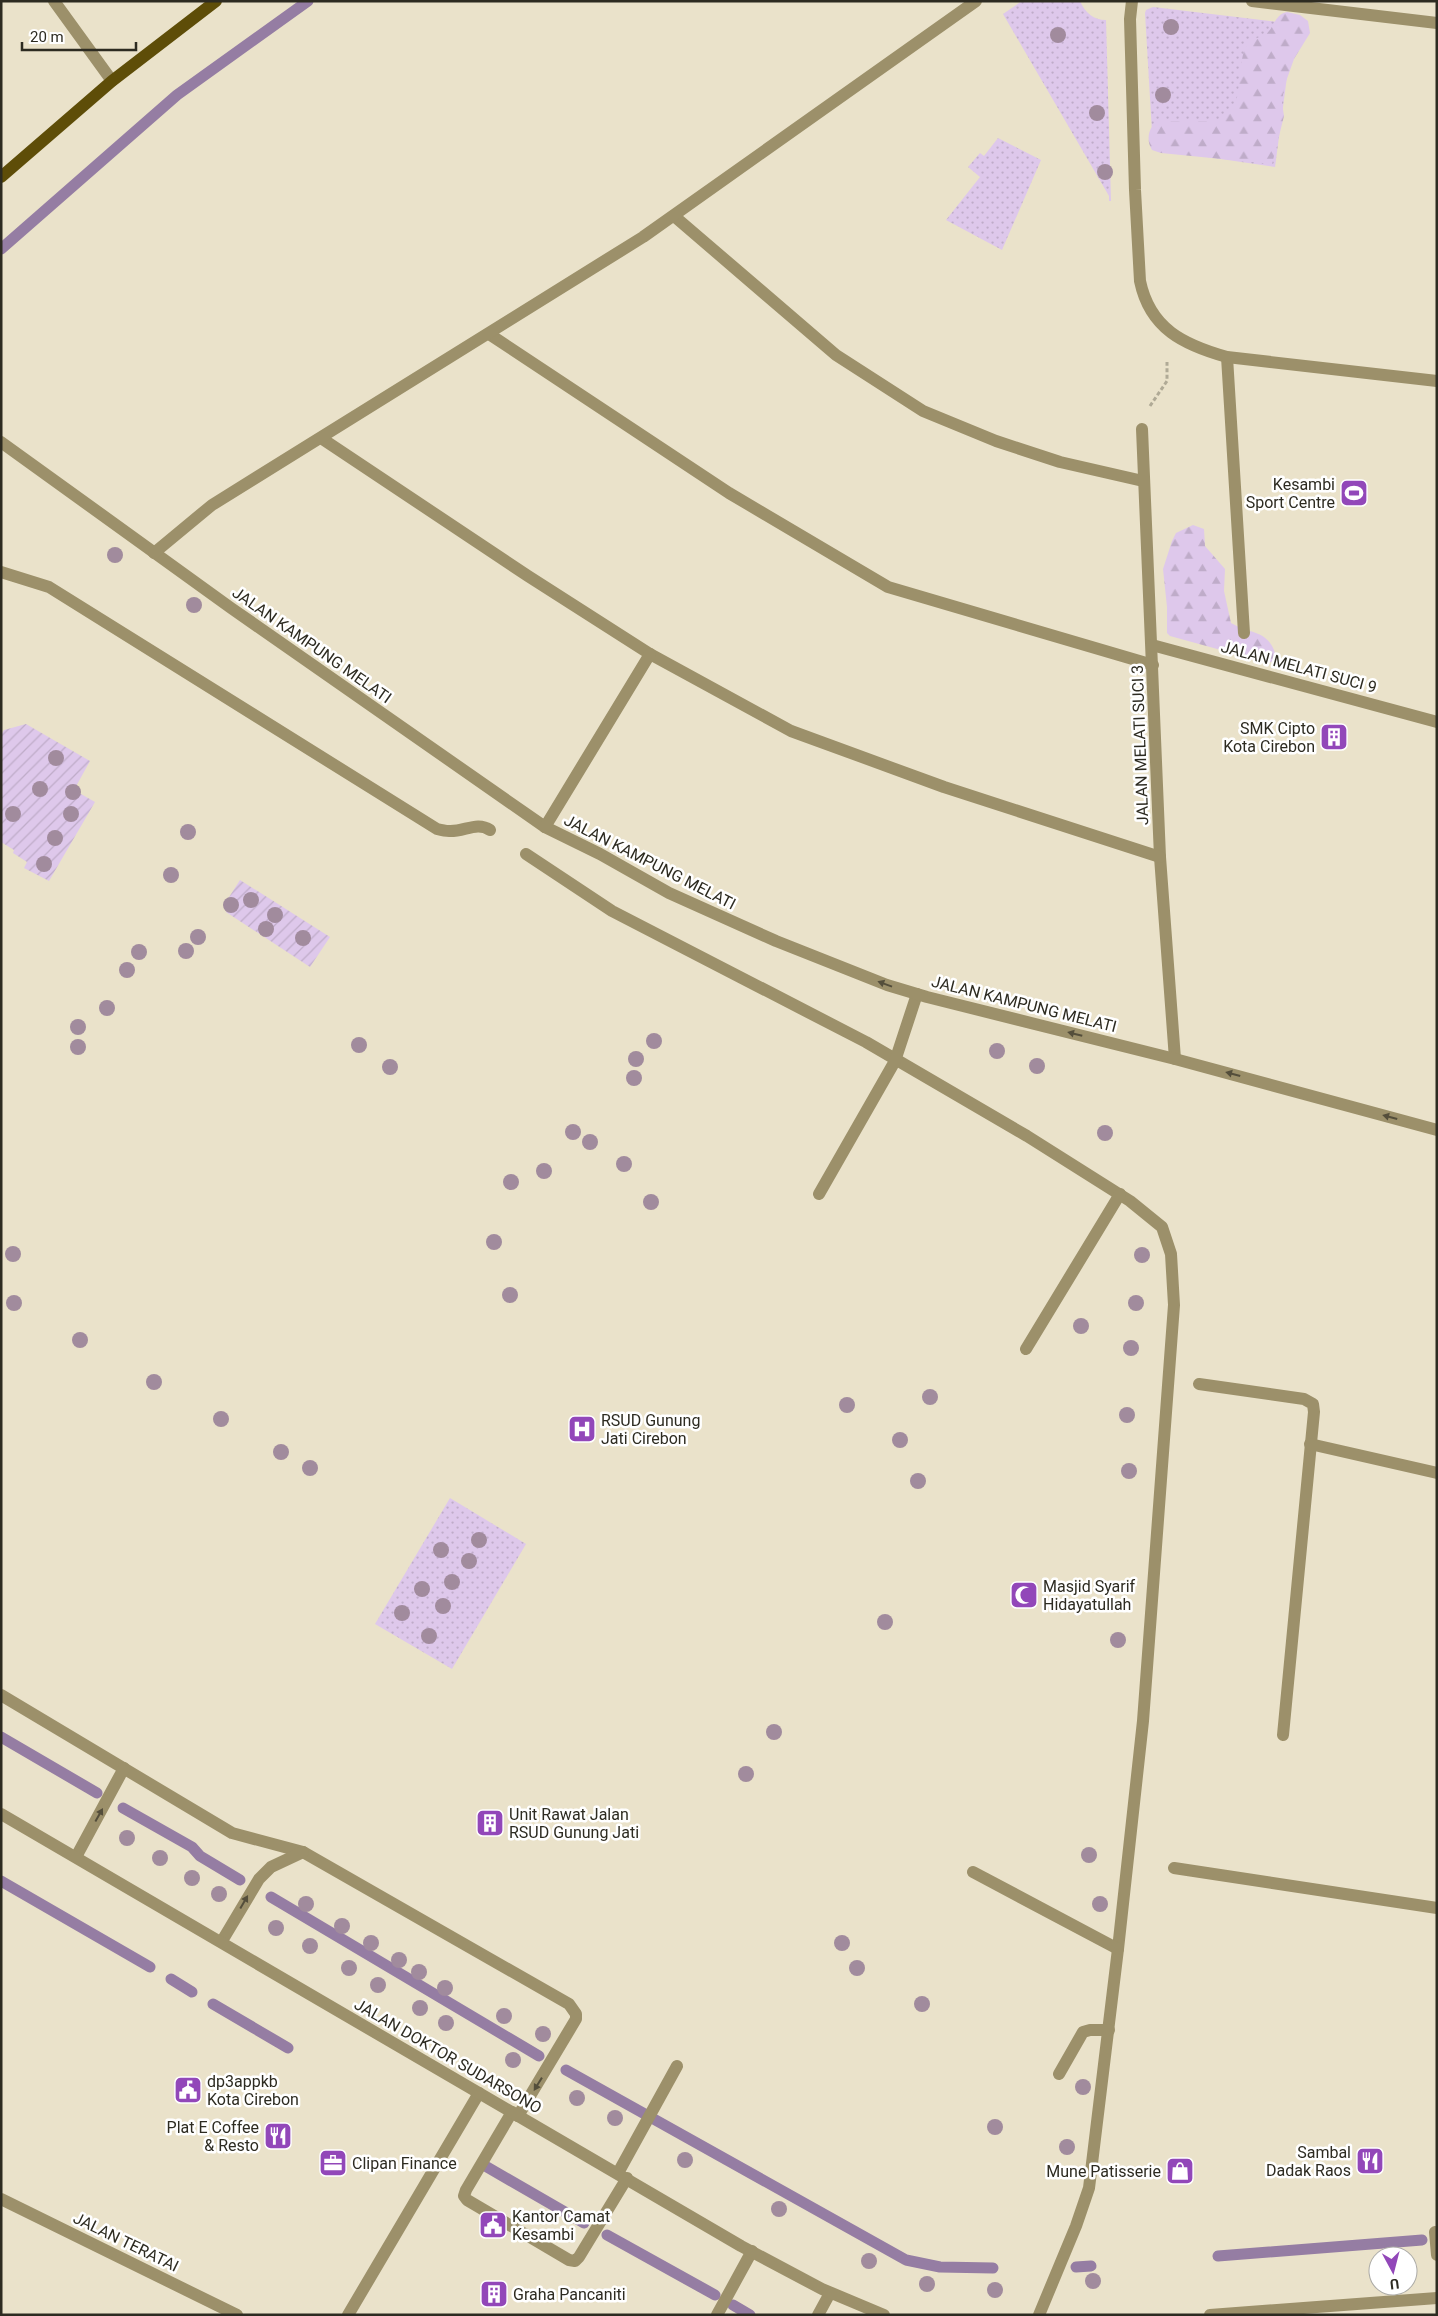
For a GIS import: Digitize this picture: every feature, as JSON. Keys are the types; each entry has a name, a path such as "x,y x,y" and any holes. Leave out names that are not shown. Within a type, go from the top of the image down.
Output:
{"main road":[{"path":"1,177 112,81 216,1"}],"street":[{"path":"54,1 112,81"},
{"path":"154,553 212,505 644,237 976,1"},
{"path":"1132,1 1130,19 1134,180 1140,281 1149,308 1171,333 1194,348 1227,357 1437,381"},
{"path":"1252,1 1437,23"},
{"path":"674,216 836,356 923,411 996,441 1060,462 1143,481"},
{"path":"489,334 729,494 888,587 1153,665"},
{"path":"1227,357 1244,633"},
{"name":"JALAN MELATI SUCI 3","path":"1142,429 1160,857 1175,1059"},
{"path":"321,438 528,576 650,654 783,727 840,750 1160,857"},
{"name":"JALAN KAMPUNG MELATI","path":"1,442 154,553 545,827 600,854 669,893 767,937 887,985 916,994 1175,1059 1437,1130"},
{"path":"1,572 49,587 437,829 450,832 473,826 485,826 490,830"},
{"name":"JALAN MELATI SUCI 9","path":"1152,645 1437,722"},
{"path":"545,827 650,654"},
{"path":"526,854 612,912 866,1042 1027,1136 1120,1194 1162,1227 1171,1254 1174,1306 1143,1721 1109,2030 1089,2188 1076,2226 1040,2315"},
{"path":"819,1194 896,1061 916,994"},
{"path":"1026,1348 1120,1194"},
{"path":"1199,1384 1304,1399 1312,1404 1314,1412 1282,1735"},
{"path":"1310,1444 1437,1473"},
{"path":"1,1695 232,1833 303,1852 570,2004 576,2014 576,2019 558,2052 515,2114 464,2196 569,2260 575,2261 579,2257 622,2176 636,2139 677,2066"},
{"path":"76,1857 124,1768"},
{"name":"JALAN DOKTOR SUDARSONO","path":"1,1814 752,2251 830,2293 884,2315"},
{"path":"222,1941 259,1879 271,1866 303,1852"},
{"path":"1174,1868 1437,1908"},
{"path":"973,1872 1118,1949"},
{"path":"1059,2074 1084,2032 1090,2030 1109,2030"},
{"path":"348,2315 478,2093"},
{"name":"JALAN TERATAI","path":"1,2199 237,2315"},
{"path":"1435,2232 1437,2255"},
{"path":"717,2315 752,2251"},
{"path":"818,2315 830,2293"},
{"path":"1210,2315 1287,2312 1437,2298"}],"path":[{"path":"1142,429 1150,418 1150,406 1167,381 1168,357 1176,336"}],"green space":[{"path":"1022,1 1080,1 1090,15 1106,20 1111,201 1109,201 1109,196 1003,14"},
{"path":"1153,7 1294,24 1275,167 1153,149 1145,13 1146,10"},
{"path":"1287,12 1300,15 1308,21 1310,33 1294,59 1284,87 1282,103 1284,116 1272,164 1161,153 1152,150 1149,135 1157,121 1214,121 1224,118 1231,111 1236,103 1242,59 1247,45 1263,36 1269,31 1278,17"},
{"path":"998,138 1041,160 1002,250 946,220 980,177 968,167 980,153 984,156"},
{"path":"1193,525 1204,529 1205,546 1225,569 1224,591 1231,623 1265,638 1274,650 1277,660 1268,663 1170,636 1167,633 1167,607 1163,569 1176,533"},
{"path":"26,724 90,761 74,790 95,802 49,881 24,868 27,862 13,853 14,850 1,842 1,735 4,730"},
{"path":"240,880 330,937 310,967 226,912 228,908 224,905"},
{"path":"450,1498 526,1544 452,1669 375,1624"}],"waterway":[{"path":"1,249 177,95 308,1"},
{"path":"1,1737 97,1793"},
{"path":"123,1808 192,1847 200,1856 240,1880"},
{"path":"1,1881 150,1967"},
{"path":"271,1897 539,2056"},
{"path":"171,1979 192,1992"},
{"path":"213,2004 288,2048"},
{"path":"566,2070 906,2260 940,2267 993,2268"},
{"path":"487,2167 584,2223"},
{"path":"607,2235 715,2295"},
{"path":"1218,2256 1422,2240"},
{"path":"1076,2267 1091,2266"},
{"path":"733,2305 750,2315"}],"place":[{"name":"Kesambi Sport Centre","path":"1354,493"},
{"name":"SMK Cipto Kota Cirebon","path":"1334,737"},
{"name":"RSUD Gunung Jati Cirebon","path":"582,1429"},
{"name":"Masjid Syarif Hidayatullah","path":"1024,1595"},
{"name":"Unit Rawat Jalan RSUD Gunung Jati","path":"490,1823"},
{"name":"dp3appkb Kota Cirebon","path":"188,2090"},
{"name":"Plat E Coffee & Resto","path":"278,2136"},
{"name":"Sambal Dadak Raos","path":"1370,2161"},
{"name":"Clipan Finance","path":"333,2163"},
{"name":"Mune Patisserie","path":"1180,2171"},
{"name":"Kantor Camat Kesambi","path":"493,2225"},
{"name":"Graha Pancaniti","path":"494,2294"}]}
